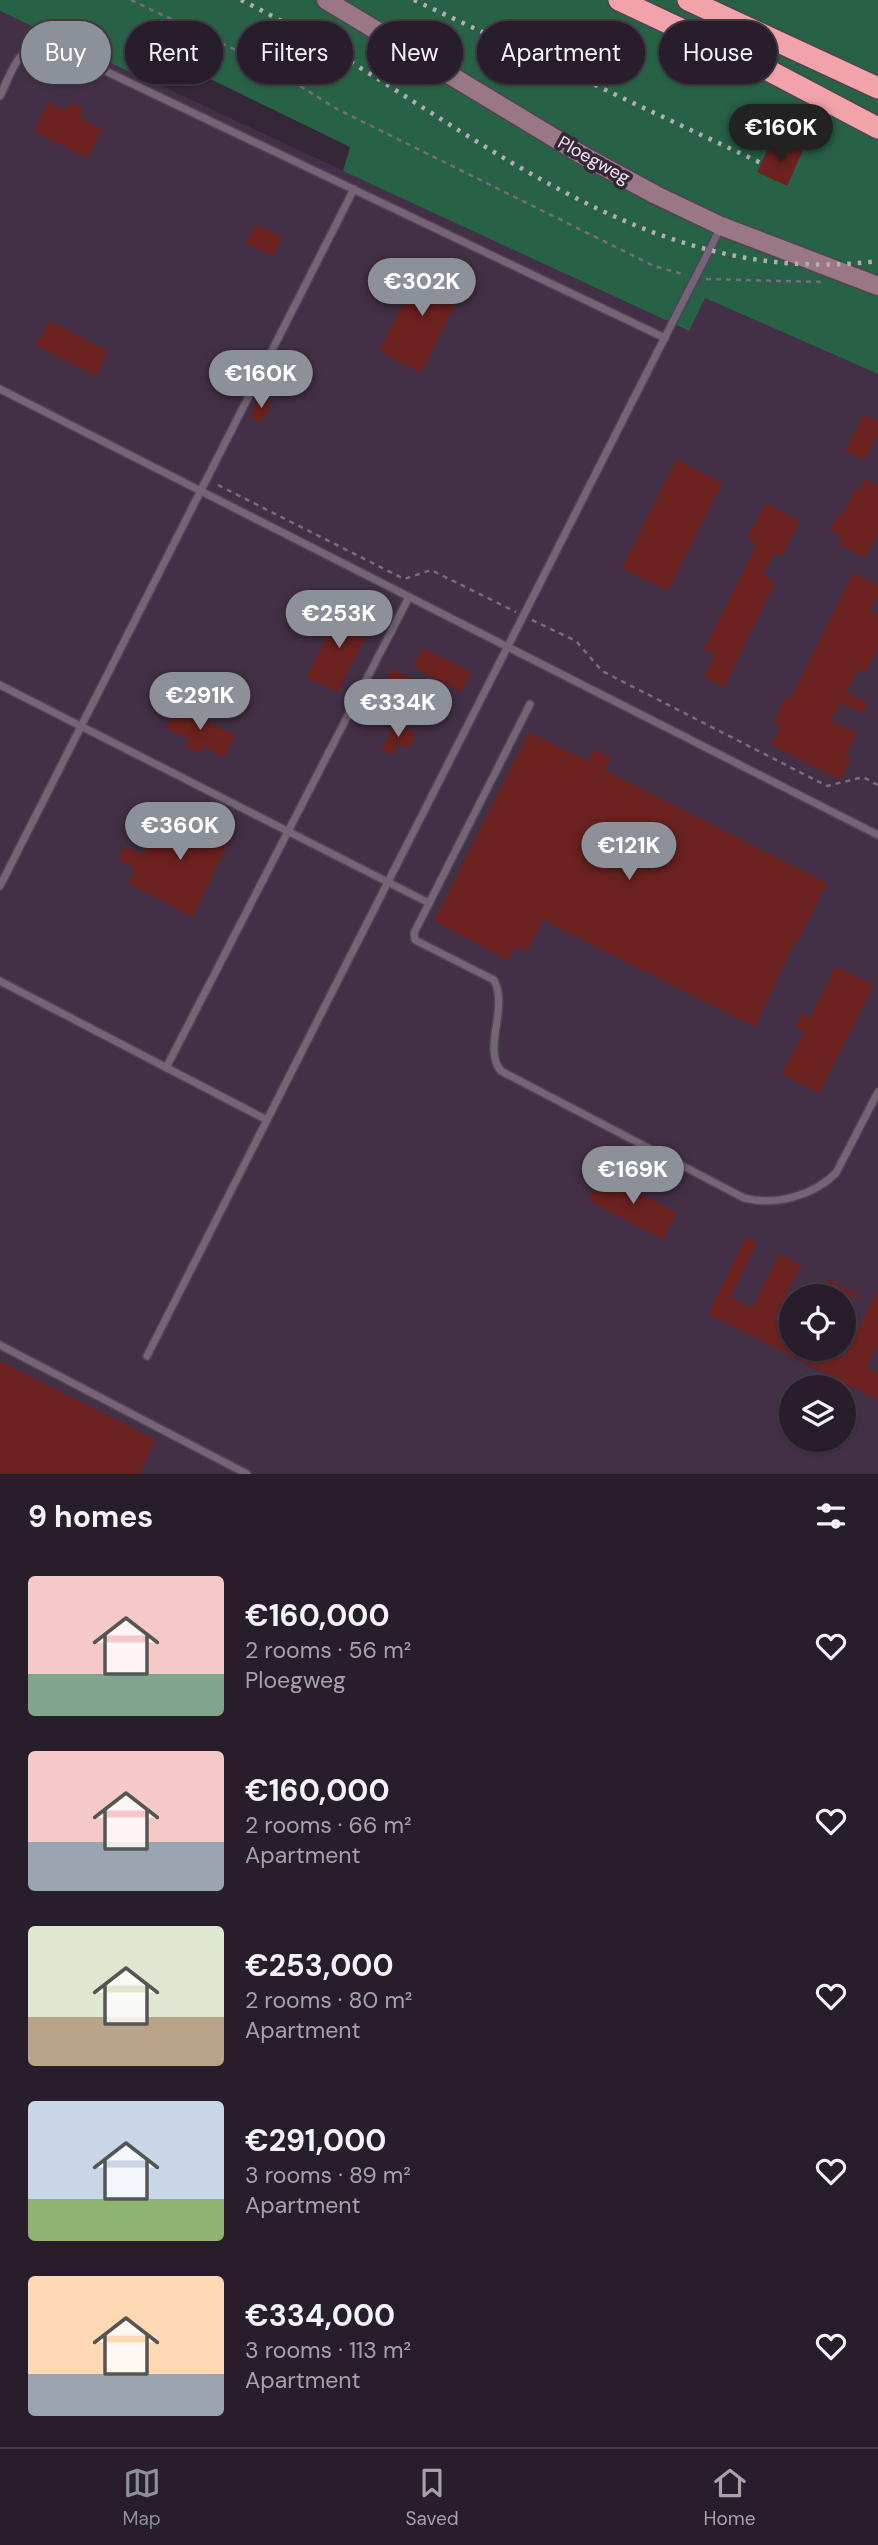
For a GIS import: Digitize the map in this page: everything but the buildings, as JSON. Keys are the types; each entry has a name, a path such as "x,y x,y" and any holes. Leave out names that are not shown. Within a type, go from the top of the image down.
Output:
{"highway":[{"path":"619,0 764,68 878,128"},
{"path":"688,0 878,88"}],"street":[{"name":"Ploegweg","path":"326,0 584,156 721,226 878,286"}],"lane":[{"path":"0,96 29,47 39,43 53,46 666,338"},
{"path":"0,886 354,189"},
{"path":"148,1356 721,226"},
{"path":"0,389 878,835"},
{"path":"166,1068 409,597"},
{"path":"0,685 429,903"},
{"path":"530,704 414,933 415,940 494,980 499,989 493,1056 501,1070 744,1198 758,1202 776,1201 827,1182 836,1173 878,1092"},
{"path":"0,981 267,1120"},
{"path":"0,1345 247,1474"}],"path":[{"path":"131,0 263,62 337,109 642,260 696,277 726,282 786,279 823,282"},
{"path":"218,485 404,579 431,570 576,641 602,671 827,786 863,777 878,785"}],"shaded area":[{"path":"0,11 22,21 21,84 111,84 111,63 125,69 125,84 157,84 688,331 705,298 878,374 878,1474 0,1474"}],"green space":[{"path":"0,0 878,0 878,374 705,298 689,331 343,171 350,147 221,84 223,84 223,21 125,21 125,70 111,63 111,21 21,21 0,11"}],"railway":[{"path":"241,0 318,42 543,181 621,219 702,248 787,263 878,261"},
{"path":"414,0 761,163"}]}
